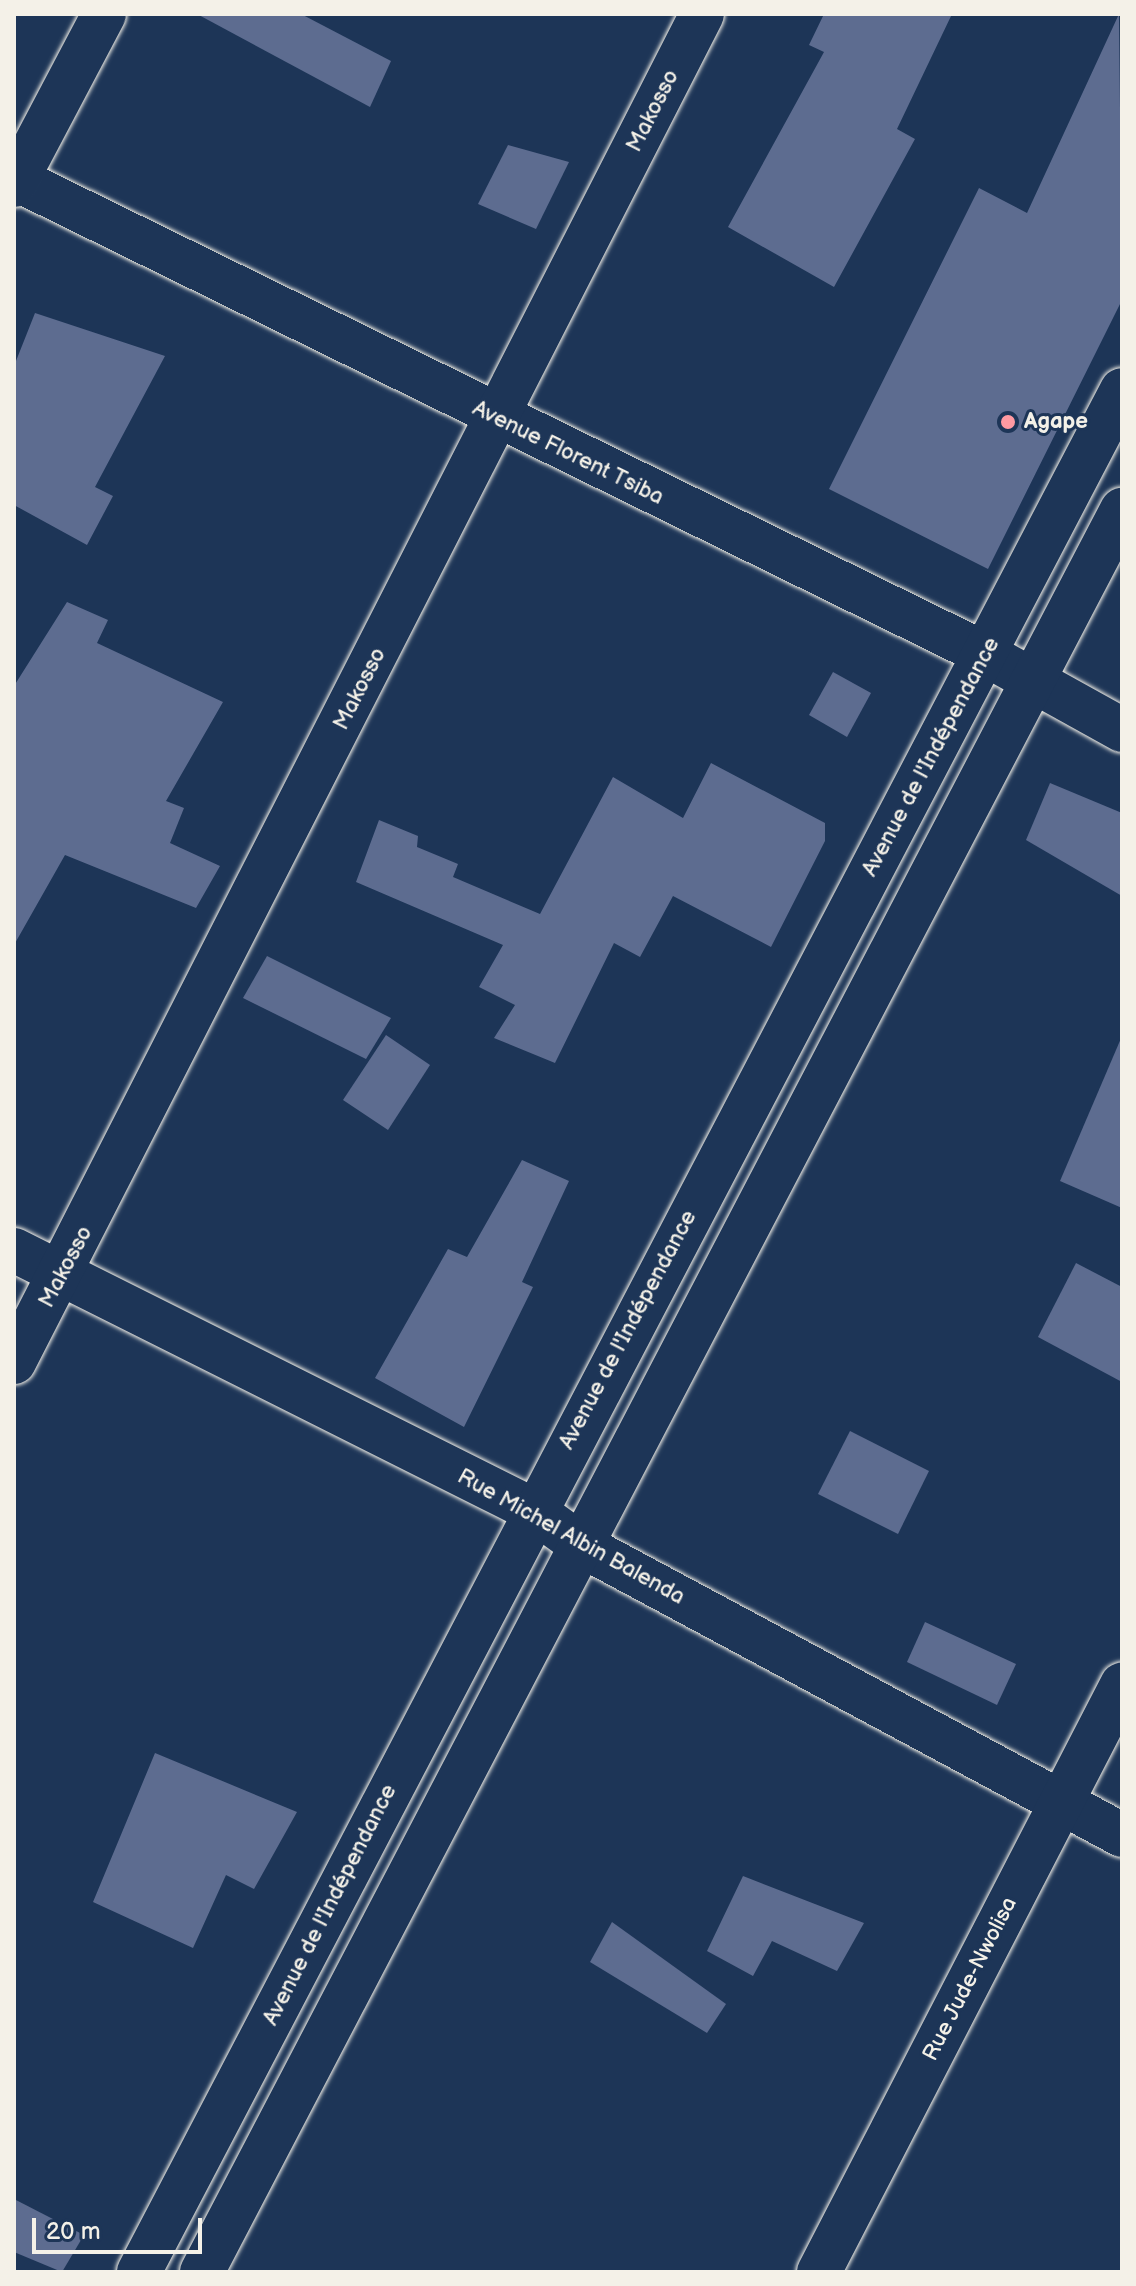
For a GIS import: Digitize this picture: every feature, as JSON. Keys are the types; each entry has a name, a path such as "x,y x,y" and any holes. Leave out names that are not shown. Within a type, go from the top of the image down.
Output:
{"street":[{"path":"15,181 104,14"},
{"name":"Makosso","path":"14,1362 64,1274 702,14"},
{"name":"Avenue Florent Tsiba","path":"15,181 496,419 985,654 1122,730"},
{"name":"Avenue de l'Indépendance","path":"139,2272 533,1510 1122,390"},
{"path":"202,2272 1035,682 1122,510"},
{"name":"Rue Michel Albin Balenda","path":"14,1250 533,1510 581,1545 1122,1835"},
{"name":"Rue Jude-Nwolisa","path":"819,2272 1122,1685"}],"building":[{"path":"197,14 301,14 391,61 370,107"},
{"path":"824,14 952,14 897,129 915,139 834,287 728,227 824,52 809,45"},
{"path":"1119,14 1122,300 988,569 829,489 979,188 1027,213"},
{"path":"508,145 569,162 536,229 478,204"},
{"path":"35,313 165,356 95,487 113,496 87,545 14,505 14,366"},
{"path":"67,602 108,620 97,643 223,702 166,801 184,808 170,843 220,866 196,908 65,855 14,945 14,686"},
{"path":"833,672 871,693 847,737 809,715"},
{"path":"711,763 825,823 825,841 771,947 673,896 640,957 614,943 555,1063 494,1038 515,1005 479,987 503,945 356,882 379,820 418,836 417,847 458,864 453,877 540,914 613,777 683,818"},
{"path":"1050,783 1122,813 1122,896 1026,840"},
{"path":"267,956 391,1018 366,1059 243,998"},
{"path":"386,1035 430,1065 388,1130 343,1100"},
{"path":"1122,1036 1122,1208 1060,1181"},
{"path":"522,1160 569,1181 522,1282 533,1287 464,1427 375,1378 448,1249 467,1257"},
{"path":"1076,1263 1122,1287 1122,1382 1038,1337"},
{"path":"850,1431 929,1471 898,1534 818,1494"},
{"path":"925,1622 1016,1664 997,1705 907,1662"},
{"path":"155,1753 297,1812 254,1889 226,1875 193,1948 93,1902"},
{"path":"743,1876 864,1923 837,1971 772,1941 753,1976 707,1951"},
{"path":"612,1922 726,2004 707,2033 590,1962"},
{"path":"14,2199 84,2235 62,2272 14,2252"}],"place":[{"name":"Agape","path":"1008,422"}]}
